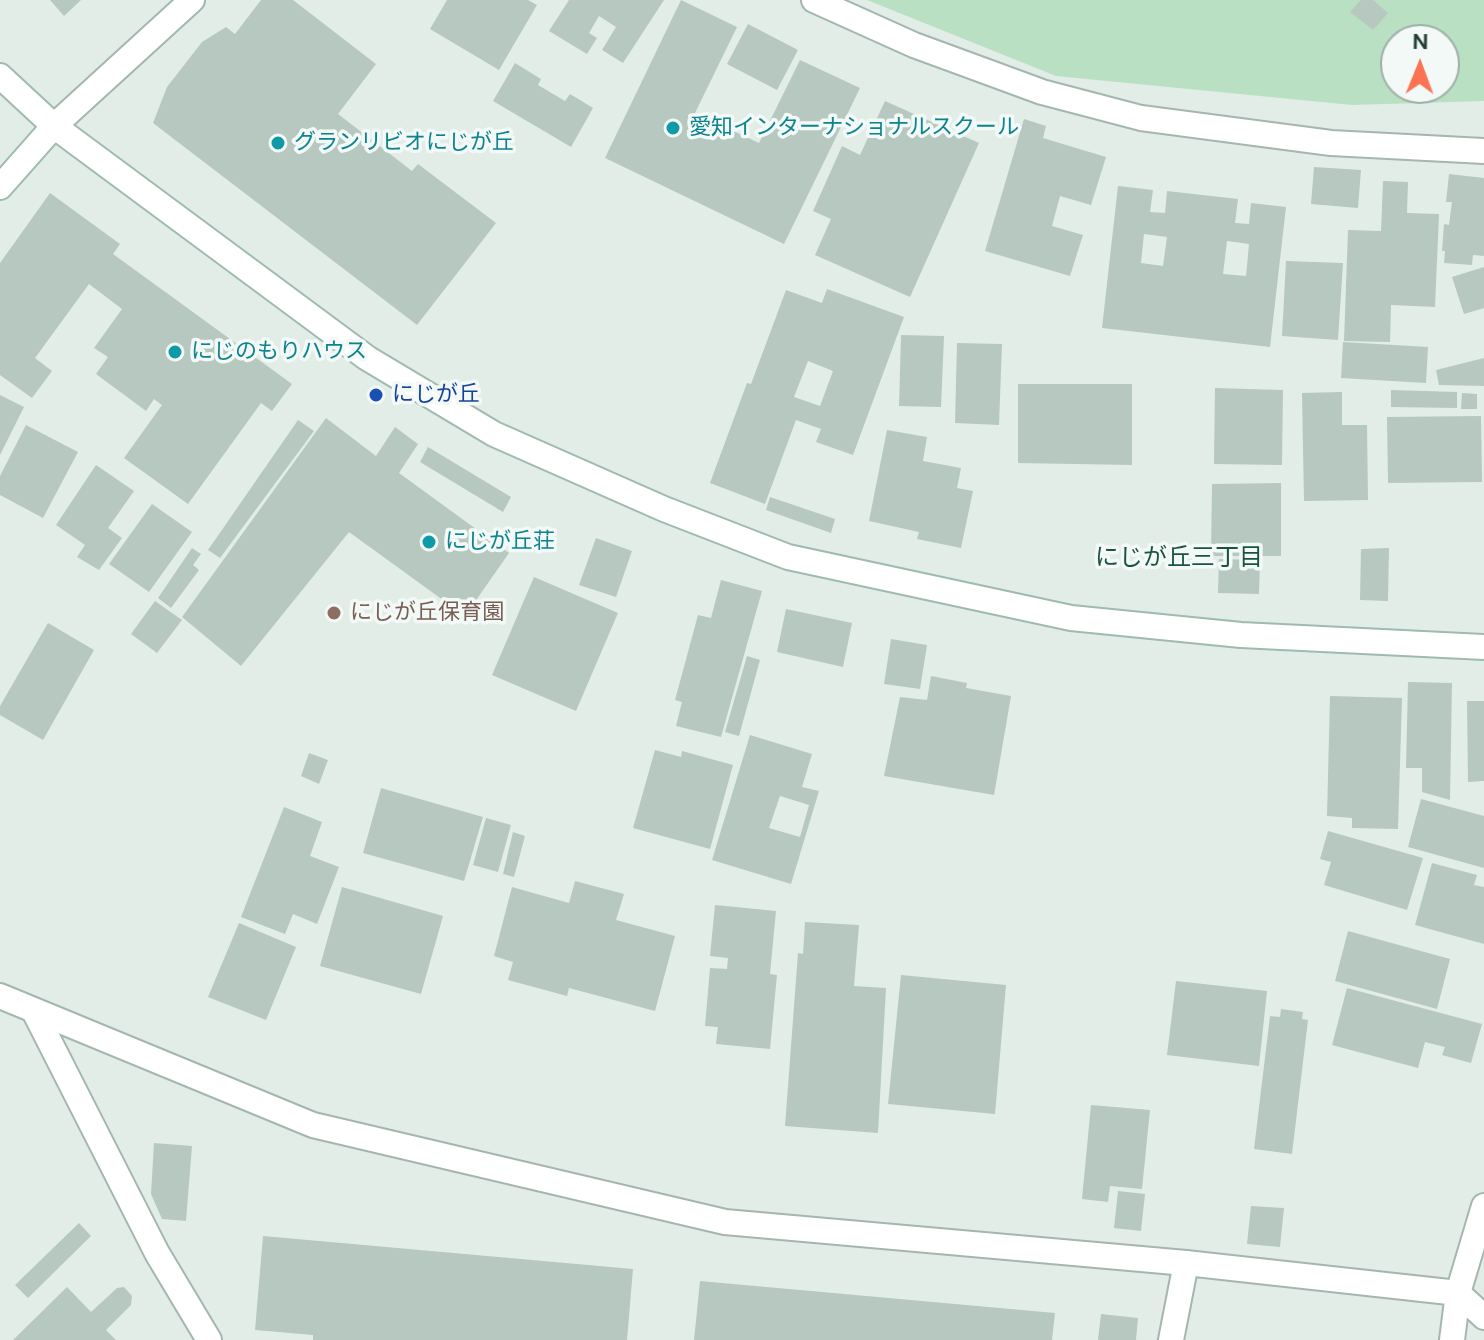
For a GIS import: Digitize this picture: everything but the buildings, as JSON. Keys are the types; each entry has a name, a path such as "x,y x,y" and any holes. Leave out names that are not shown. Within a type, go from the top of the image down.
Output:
{"street":[{"path":"0,187 54,126 192,0"},
{"path":"814,0 914,45 1042,92 1141,118 1331,143 1484,151"},
{"path":"0,76 54,126 367,358 494,434 664,509 788,557 1071,618 1241,635 1484,647"},
{"path":"0,996 313,1125 725,1222 1186,1263 1458,1293 1484,1317"},
{"path":"34,1011 157,1253 209,1340"},
{"path":"1452,1340 1458,1293 1484,1206"},
{"path":"1171,1340 1186,1263"}],"green space":[{"path":"867,0 1484,0 1484,101 1460,102 1460,24 1380,24 1380,104 1385,104 1352,105 1056,76"}],"place":[{"name":"愛知インターナショナルスクール","path":"673,128"},
{"name":"グランリビオにじが丘","path":"278,143"},
{"name":"にじのもりハウス","path":"175,352"},
{"name":"にじが丘","path":"376,395"},
{"name":"にじが丘荘","path":"429,542"},
{"name":"にじが丘保育園","path":"334,613"}],"district":[{"name":"にじが丘三丁目","path":"1179,559"}]}
